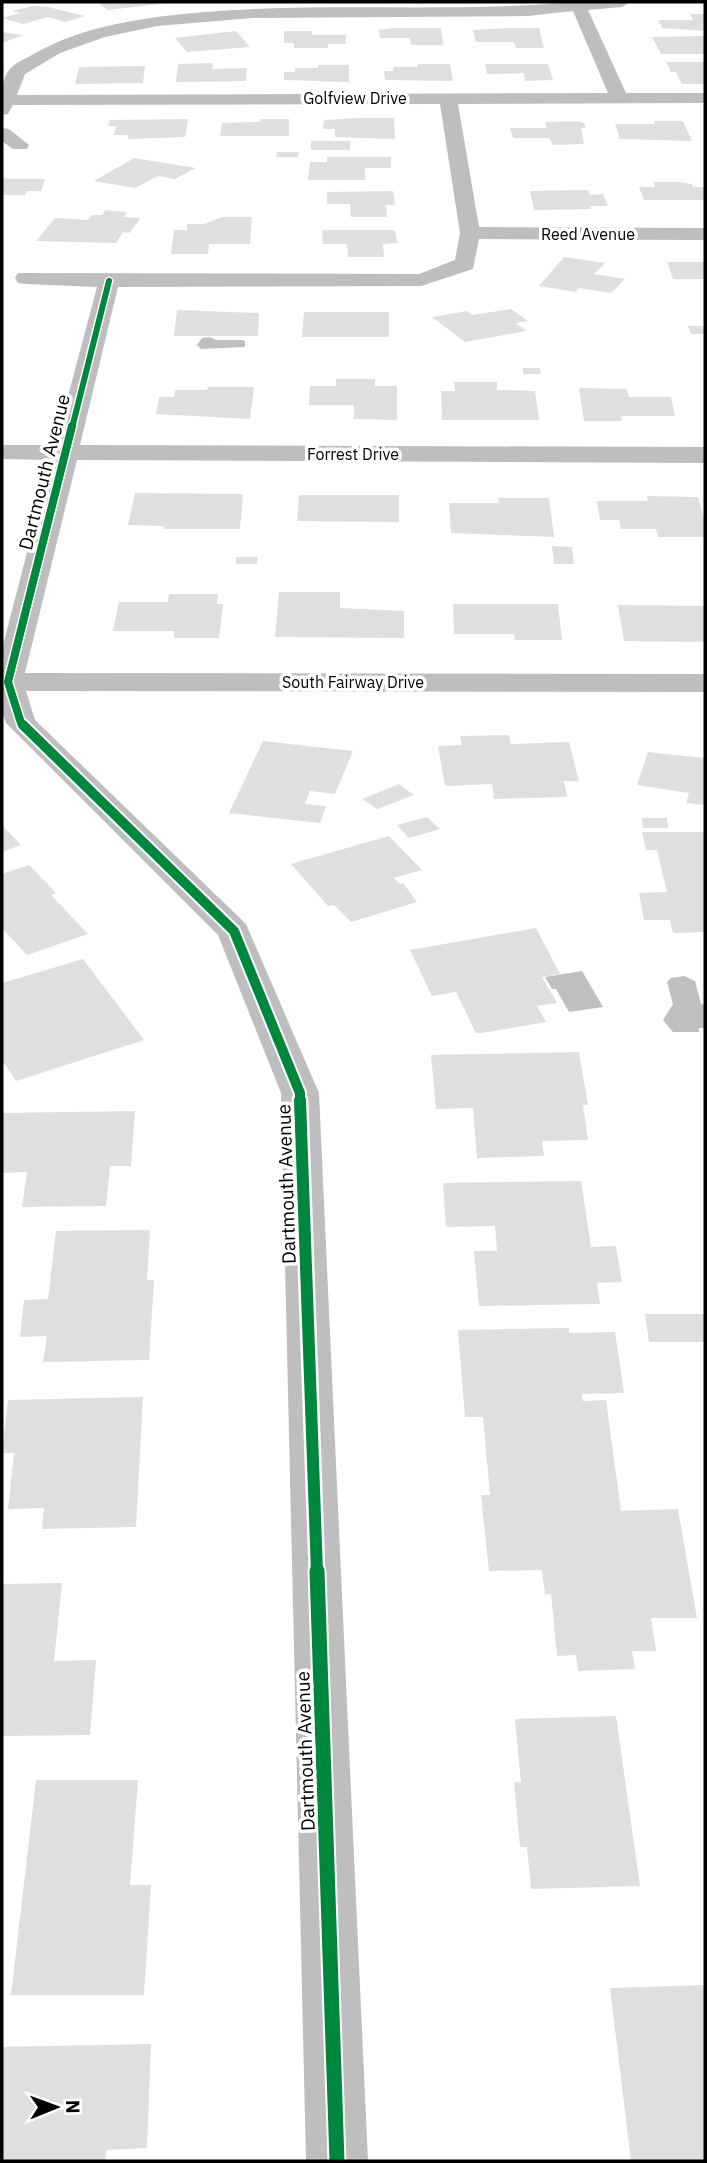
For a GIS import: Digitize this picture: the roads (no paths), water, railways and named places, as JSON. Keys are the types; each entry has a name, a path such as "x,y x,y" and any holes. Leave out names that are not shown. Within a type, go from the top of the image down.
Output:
{"street":[{"path":"4,105 17,71 54,49 101,33 157,21 253,13 528,11 622,2"},
{"path":"579,8 619,97"},
{"path":"26,278 109,281 421,280 465,264 470,233 448,98"},
{"name":"Golfview Drive","path":"4,105 448,98 705,98"},
{"path":"2,133 20,145"},
{"name":"Reed Avenue","path":"470,233 705,234"},
{"name":"Dartmouth Avenue","path":"109,281 68,452 5,682 21,723 234,931 300,1093 337,2161"},
{"name":"Forrest Drive","path":"2,452 705,455"},
{"name":"South Fairway Drive","path":"5,682 705,682"}]}
